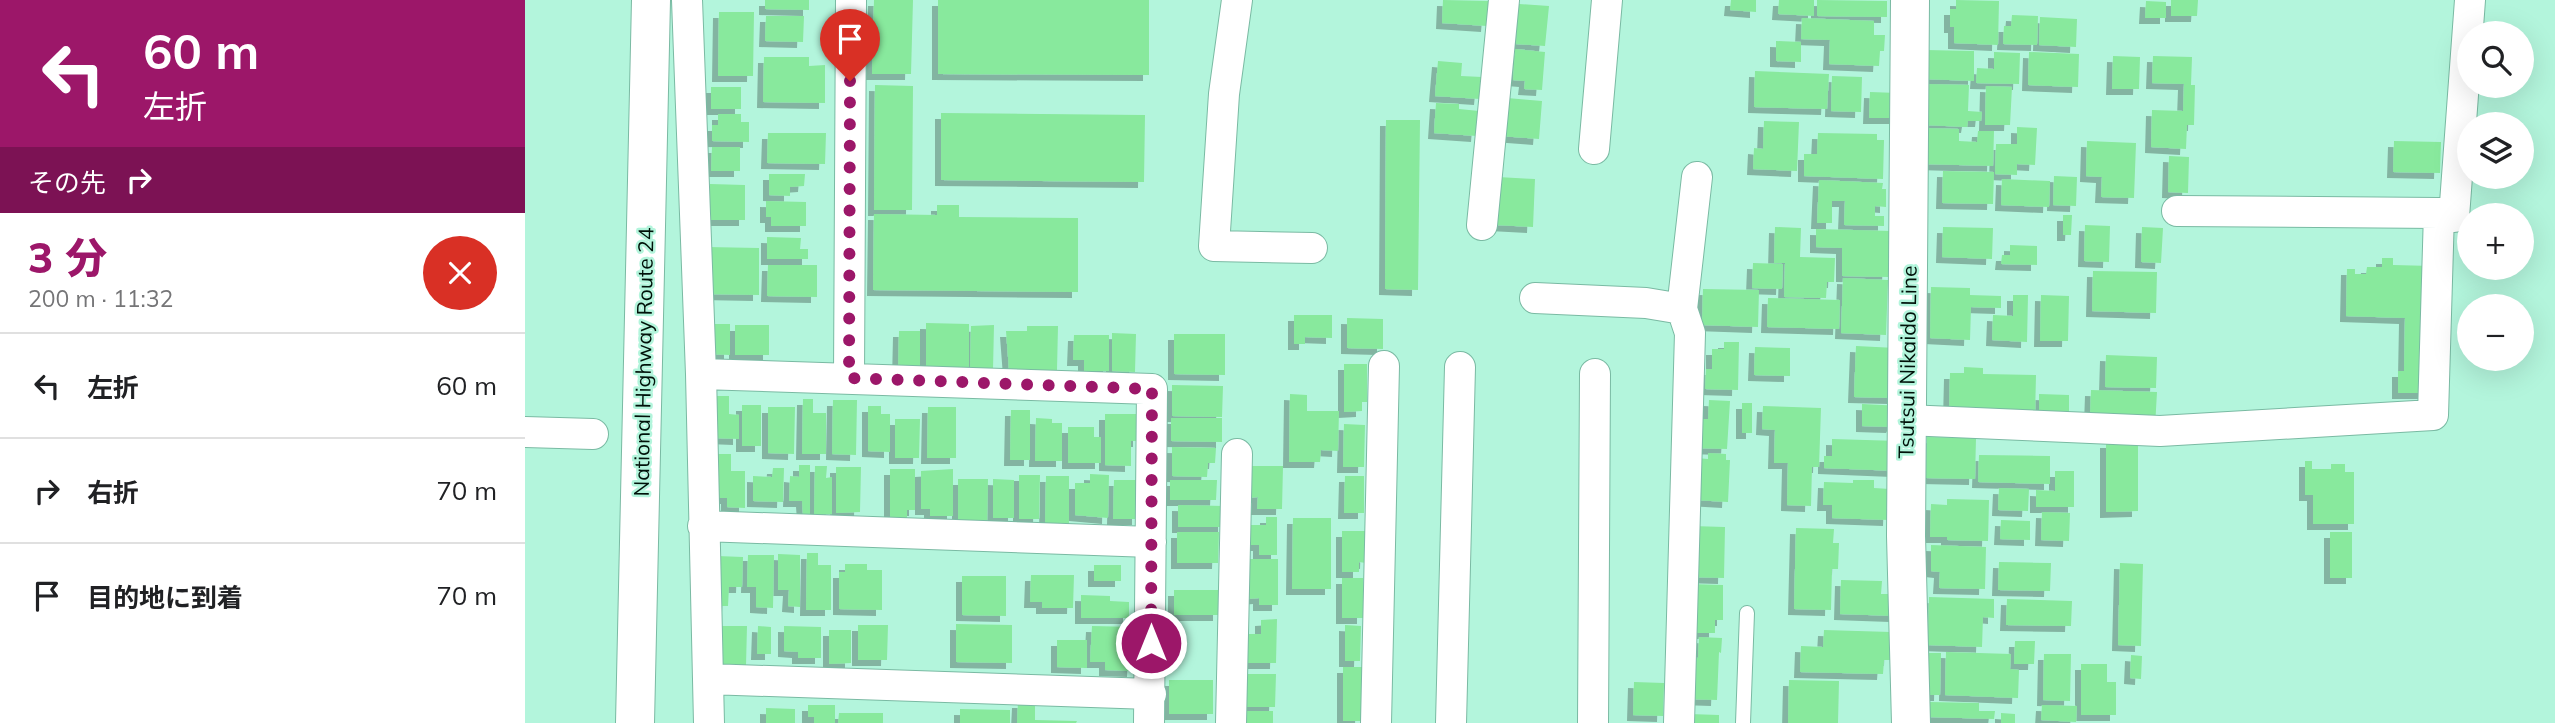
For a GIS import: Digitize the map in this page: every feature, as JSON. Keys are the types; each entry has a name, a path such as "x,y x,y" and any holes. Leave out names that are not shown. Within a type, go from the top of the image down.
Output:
{"main road":[{"name":"National Highway Route 24","path":"635,723 651,0"},
{"name":"Tsutsui Nikaido Line","path":"1910,0 1906,536 1911,723"}],"street":[{"path":"687,0 701,374 709,723"},
{"path":"849,378 851,0"},
{"path":"1237,0 1224,93 1214,246 1312,248"},
{"path":"1482,225 1504,0"},
{"path":"1594,149 1607,0"},
{"path":"2176,211 2439,213 2454,217 2470,0"},
{"path":"1679,723 1691,333 1682,309 1697,177"},
{"path":"1906,420 2160,431 2433,415 2439,213"},
{"path":"1535,298 1646,303 1682,309"},
{"path":"1376,723 1384,366"},
{"path":"1451,723 1460,367"},
{"path":"701,374 1152,389 1150,709 709,679"},
{"path":"1593,723 1595,374"},
{"path":"525,432 593,434"},
{"path":"1231,723 1237,454"},
{"path":"703,526 1151,542"}],"lane":[{"path":"1743,723 1747,613"}],"building":[{"path":"765,0 809,0 809,10 765,9"},
{"path":"874,0 913,0 911,74 872,74"},
{"path":"938,0 1149,0 1149,75 938,74"},
{"path":"1443,0 1489,1 1487,26 1442,23"},
{"path":"1731,0 1756,0 1756,12 1730,10"},
{"path":"1779,0 1814,0 1814,16 1778,14"},
{"path":"1817,0 1887,1 1887,17 1817,16"},
{"path":"1956,0 1999,1 1998,45 1954,43 1954,27 1950,27 1950,9 1956,9"},
{"path":"2171,0 2198,0 2197,16 2171,16"},
{"path":"2146,1 2166,2 2166,18 2145,18"},
{"path":"1519,4 1549,6 1545,46 1516,44"},
{"path":"719,12 754,12 753,76 718,76"},
{"path":"2012,15 2038,16 2037,45 2003,44 2004,26 2011,26"},
{"path":"766,16 804,16 803,42 765,41"},
{"path":"2040,17 2077,19 2076,47 2039,45"},
{"path":"1802,18 1874,21 1874,35 1885,35 1879,66 1829,64 1830,40 1801,39"},
{"path":"1776,41 1801,42 1801,62 1776,61"},
{"path":"1515,49 1545,52 1542,90 1524,89 1525,81 1513,80"},
{"path":"1925,50 1974,51 1974,81 1924,79"},
{"path":"1994,52 2020,53 2019,84 1976,83 1977,68 1994,69"},
{"path":"2029,52 2079,54 2078,87 2028,85"},
{"path":"2113,56 2140,57 2139,89 2112,89"},
{"path":"2153,56 2192,57 2191,85 2195,85 2194,125 2187,125 2186,149 2151,147 2152,110 2183,111 2184,84 2152,83"},
{"path":"764,57 809,57 809,66 825,65 825,103 763,102"},
{"path":"1438,61 1462,63 1461,76 1482,77 1480,99 1435,96"},
{"path":"1755,71 1829,74 1827,109 1754,107"},
{"path":"1832,76 1862,77 1861,112 1831,111"},
{"path":"1925,84 1969,85 1968,111 1982,112 1981,121 1968,121 1967,127 1924,125"},
{"path":"875,85 913,86 912,210 874,210"},
{"path":"1986,86 2012,87 2010,125 1985,125"},
{"path":"711,87 741,87 741,109 711,109"},
{"path":"1870,92 1898,93 1897,118 1869,118"},
{"path":"1507,98 1542,101 1539,139 1500,136"},
{"path":"1436,103 1459,104 1459,109 1479,111 1477,136 1434,133"},
{"path":"941,113 1145,115 1144,182 941,180"},
{"path":"718,114 741,114 741,122 749,122 749,142 712,141 712,125 718,125"},
{"path":"1386,120 1420,120 1418,290 1385,289"},
{"path":"1764,121 1799,122 1797,171 1753,169 1754,148 1763,149"},
{"path":"2017,127 2037,128 2035,165 2017,164 2017,175 1995,174 1996,144 2017,144"},
{"path":"1924,128 1959,129 1959,141 1977,142 1978,131 1994,131 1993,166 1923,164"},
{"path":"768,133 826,133 825,164 767,163"},
{"path":"1818,133 1877,134 1877,140 1884,140 1883,179 1804,176 1804,154 1817,154"},
{"path":"2087,141 2136,143 2134,198 2101,197 2102,177 2086,176"},
{"path":"2394,141 2441,142 2440,173 2393,172"},
{"path":"712,147 740,147 740,171 711,171"},
{"path":"2169,156 2189,157 2188,193 2168,192"},
{"path":"1943,171 1994,172 1993,204 1942,203"},
{"path":"769,174 805,174 804,186 790,187 790,196 769,195"},
{"path":"2054,176 2077,177 2076,206 2053,205"},
{"path":"1498,177 1535,179 1533,227 1496,225"},
{"path":"2002,179 2050,181 2049,207 2001,205"},
{"path":"1819,180 1883,183 1882,189 1886,189 1886,207 1875,206 1875,216 1884,216 1884,226 1844,225 1845,201 1832,201 1832,223 1817,223"},
{"path":"710,184 745,185 745,220 710,220"},
{"path":"766,201 806,202 806,226 771,226 771,217 766,217"},
{"path":"937,205 959,205 959,217 1078,218 1078,292 873,290 874,214 937,215"},
{"path":"2063,215 2072,215 2071,235 2063,235"},
{"path":"2085,225 2110,226 2109,262 2084,261"},
{"path":"1775,227 1801,228 1800,257 1835,258 1834,282 1827,282 1826,298 1784,297 1785,263 1774,263"},
{"path":"1943,227 1993,228 1992,259 1942,257"},
{"path":"2142,227 2163,228 2161,263 2141,262"},
{"path":"1816,229 1891,231 1898,252 1889,252 1888,277 1842,276 1842,248 1816,247"},
{"path":"767,237 801,238 800,249 808,249 808,259 767,259"},
{"path":"2010,245 2037,246 2037,265 2001,264 2002,255 2010,255"},
{"path":"707,247 759,248 759,295 707,294"},
{"path":"2382,258 2393,258 2393,265 2432,266 2428,393 2398,393 2398,371 2404,371 2405,318 2346,316 2347,269 2355,269 2355,274 2366,274 2367,267 2382,267"},
{"path":"1753,263 1783,264 1782,289 1752,288"},
{"path":"768,265 817,265 817,297 767,296"},
{"path":"2093,271 2157,272 2156,313 2092,311"},
{"path":"1843,278 1888,280 1886,335 1841,333"},
{"path":"1931,287 1970,288 1970,295 2001,296 2001,308 1971,307 1970,340 1930,338"},
{"path":"1703,289 1759,290 1758,327 1702,325"},
{"path":"2013,295 2028,295 2027,342 1992,340 1993,315 2013,316"},
{"path":"2041,295 2069,296 2068,341 2040,341"},
{"path":"1768,298 1840,300 1839,329 1767,327"},
{"path":"1294,315 1332,315 1332,338 1305,337 1305,344 1294,344"},
{"path":"1347,318 1383,319 1383,349 1347,348"},
{"path":"926,323 969,324 969,367 926,367"},
{"path":"707,324 730,324 730,355 706,354"},
{"path":"735,325 769,325 769,355 735,355"},
{"path":"994,325 993,370 970,369 971,326"},
{"path":"1027,326 1058,326 1057,370 1009,370 1006,331 1027,331"},
{"path":"899,331 920,331 920,374 898,374"},
{"path":"1112,333 1136,334 1135,372 1112,371"},
{"path":"1174,334 1225,334 1225,375 1174,374"},
{"path":"1074,335 1109,335 1109,371 1084,371 1084,360 1073,360"},
{"path":"1724,342 1739,342 1738,390 1705,389 1706,369 1712,369 1712,349 1724,349"},
{"path":"1856,346 1896,348 1894,398 1854,397"},
{"path":"1755,347 1790,348 1790,376 1754,375"},
{"path":"2106,355 2157,357 2156,388 2105,387"},
{"path":"1344,364 1367,364 1367,402 1362,402 1362,411 1344,412"},
{"path":"1964,367 1983,368 1983,374 2036,375 2035,417 1949,414 1950,373 1964,373"},
{"path":"1172,385 1223,386 1222,417 1172,416"},
{"path":"2091,390 2157,392 2155,427 2090,418"},
{"path":"1290,394 1307,395 1307,411 1339,411 1338,451 1321,450 1320,462 1289,462"},
{"path":"2039,394 2069,395 2069,416 2039,415"},
{"path":"715,396 729,396 729,414 739,415 739,439 714,438"},
{"path":"803,399 813,399 813,413 826,413 826,454 802,454"},
{"path":"833,400 857,400 856,455 832,454"},
{"path":"1709,400 1730,401 1727,449 1695,448 1696,419 1708,419"},
{"path":"1742,403 1752,403 1752,433 1742,433"},
{"path":"1862,404 1903,406 1892,427 1862,426"},
{"path":"742,405 761,405 761,446 742,446"},
{"path":"868,406 881,406 881,414 890,414 890,452 868,451"},
{"path":"1763,406 1821,408 1819,467 1812,467 1811,506 1787,505 1788,463 1774,463 1775,430 1762,429"},
{"path":"768,407 795,407 794,454 768,453"},
{"path":"928,407 956,407 956,458 927,458"},
{"path":"1011,410 1030,410 1030,460 1010,460"},
{"path":"1105,414 1139,414 1139,441 1131,441 1131,466 1105,465"},
{"path":"1036,418 1062,423 1062,461 1035,461"},
{"path":"1171,418 1222,418 1222,442 1171,441"},
{"path":"895,419 920,419 919,458 895,458"},
{"path":"1344,424 1365,425 1364,467 1343,467"},
{"path":"1068,427 1094,427 1094,437 1101,437 1101,463 1068,463"},
{"path":"1927,437 1976,438 1975,479 1926,478"},
{"path":"1832,439 1899,441 1898,471 1824,468 1824,456 1832,456"},
{"path":"2106,442 2138,442 2138,511 2106,512"},
{"path":"1172,447 1216,448 1215,463 1208,463 1207,477 1172,476"},
{"path":"1708,453 1726,454 1726,460 1730,460 1728,502 1694,500 1696,458 1708,459"},
{"path":"715,454 731,454 731,471 745,471 745,508 727,507 727,498 715,498"},
{"path":"1979,455 2050,456 2050,484 1978,482"},
{"path":"2305,461 2312,461 2312,469 2331,469 2331,464 2345,464 2345,472 2354,472 2354,524 2313,524 2313,495 2305,495"},
{"path":"799,465 810,465 810,514 803,514 802,501 789,501 790,476 799,477"},
{"path":"815,466 827,466 826,478 832,477 832,514 814,515"},
{"path":"1247,466 1283,466 1282,509 1257,509 1258,497 1247,498"},
{"path":"836,467 861,467 860,512 836,513"},
{"path":"773,468 784,468 783,502 753,501 753,476 772,477"},
{"path":"890,469 915,469 915,510 907,510 907,518 890,518"},
{"path":"953,469 953,516 930,516 930,509 921,509 921,471"},
{"path":"2055,471 2074,471 2074,507 2036,507 2036,490 2055,491"},
{"path":"1090,474 1109,475 1108,518 1075,515 1075,483 1090,483"},
{"path":"1019,475 1040,475 1039,519 1019,519"},
{"path":"1046,476 1069,476 1069,527 1045,526"},
{"path":"1345,476 1364,476 1364,513 1344,513"},
{"path":"958,479 988,479 987,525 958,525"},
{"path":"993,479 1014,480 1014,518 993,518"},
{"path":"1114,480 1138,480 1138,519 1113,519"},
{"path":"1170,480 1217,480 1216,500 1170,500"},
{"path":"1853,480 1874,480 1874,488 1890,489 1889,520 1832,518 1832,505 1823,505 1824,482 1853,483"},
{"path":"1999,488 2029,489 2028,511 1998,510"},
{"path":"1947,499 1989,500 1988,541 1930,537 1931,504 1947,505"},
{"path":"1178,505 1224,506 1224,527 1178,527"},
{"path":"2042,512 2070,513 2069,541 2041,540"},
{"path":"1266,517 1277,517 1277,555 1259,555 1259,545 1247,545 1247,525 1266,525"},
{"path":"1293,518 1331,518 1331,589 1292,589"},
{"path":"2001,520 2030,521 2030,540 2000,539"},
{"path":"1692,526 1725,527 1724,578 1691,577"},
{"path":"1796,528 1834,529 1833,543 1839,543 1838,569 1832,569 1831,610 1794,609"},
{"path":"1342,531 1367,531 1366,563 1359,562 1359,572 1342,572"},
{"path":"1177,532 1219,532 1218,563 1177,563"},
{"path":"2330,532 2352,532 2352,578 2330,578"},
{"path":"1931,545 1986,547 1985,589 1939,588 1940,572 1931,571"},
{"path":"807,553 818,553 818,565 831,565 831,610 806,610"},
{"path":"778,554 800,555 800,607 788,606 789,590 778,590"},
{"path":"748,555 774,555 773,608 756,607 756,587 747,587"},
{"path":"717,556 743,557 742,587 729,587 728,606 717,606"},
{"path":"1248,559 1278,559 1278,605 1259,605 1259,598 1247,599"},
{"path":"1999,562 2051,563 2050,591 1998,590"},
{"path":"2120,563 2143,564 2141,646 2118,645"},
{"path":"845,564 867,564 867,570 882,570 882,610 839,609 839,572 845,572"},
{"path":"1094,565 1121,565 1121,581 1094,581"},
{"path":"1031,575 1074,575 1073,608 1042,608 1042,602 1030,602"},
{"path":"962,576 1006,576 1006,616 962,615"},
{"path":"1342,578 1363,578 1363,618 1342,618"},
{"path":"1841,580 1882,581 1881,594 1897,594 1896,616 1840,614"},
{"path":"1689,584 1723,585 1723,620 1715,620 1715,633 1688,633"},
{"path":"1174,590 1219,590 1219,615 1174,615"},
{"path":"1081,595 1110,596 1110,601 1129,602 1129,618 1081,618"},
{"path":"1929,597 1994,599 1994,618 1983,617 1982,647 1928,645"},
{"path":"2007,599 2072,601 2071,626 2006,625"},
{"path":"1277,619 1276,663 1246,663 1246,634 1261,634 1261,620"},
{"path":"956,624 1012,625 1012,663 956,662"},
{"path":"858,625 888,625 887,660 858,660"},
{"path":"1345,625 1361,626 1360,661 1345,661"},
{"path":"718,626 747,626 746,666 718,666"},
{"path":"758,626 771,627 771,654 757,654"},
{"path":"784,626 821,627 821,658 798,658 798,652 784,651"},
{"path":"1092,626 1135,627 1133,671 1105,670 1105,662 1090,662"},
{"path":"829,630 851,630 851,663 829,664"},
{"path":"1824,630 1891,632 1890,660 1884,660 1883,674 1800,672 1801,646 1823,647"},
{"path":"1699,637 1722,638 1717,700 1687,699 1688,657 1698,658"},
{"path":"1057,640 1087,640 1087,668 1057,667"},
{"path":"2015,641 2035,641 2034,664 2014,664"},
{"path":"1946,652 2011,654 2010,669 2019,670 2018,698 1945,695"},
{"path":"1926,653 1941,653 1940,695 1925,695"},
{"path":"2044,654 2071,654 2070,701 2043,700"},
{"path":"2131,655 2142,656 2141,679 2130,678"},
{"path":"2081,664 2107,664 2107,682 2116,682 2116,715 2081,715"},
{"path":"1343,667 1362,667 1361,721 1343,721"},
{"path":"1244,674 1276,674 1275,707 1244,707"},
{"path":"1169,680 1213,680 1213,714 1169,714"},
{"path":"1789,680 1839,681 1838,723 1788,723"},
{"path":"1634,682 1664,683 1663,716 1633,715"},
{"path":"1018,702 1035,702 1035,720 1077,721 1017,723"},
{"path":"1929,702 1979,703 1979,711 1995,711 1994,719 1929,717"},
{"path":"808,705 835,705 835,723 814,723 814,717 808,717"},
{"path":"2042,705 2077,706 2076,722 2041,720"},
{"path":"766,708 795,709 795,723 766,723"},
{"path":"960,709 1010,710 1010,723 960,723"},
{"path":"1246,711 1273,711 1273,723 1246,723"},
{"path":"839,713 883,713 883,723 838,723"},
{"path":"2001,713 2015,714 2015,723 2001,723"},
{"path":"1689,714 1719,715 1719,723 1689,723"}],"route":[{"path":"850,81 849,378 1152,389 1151,643"}]}
